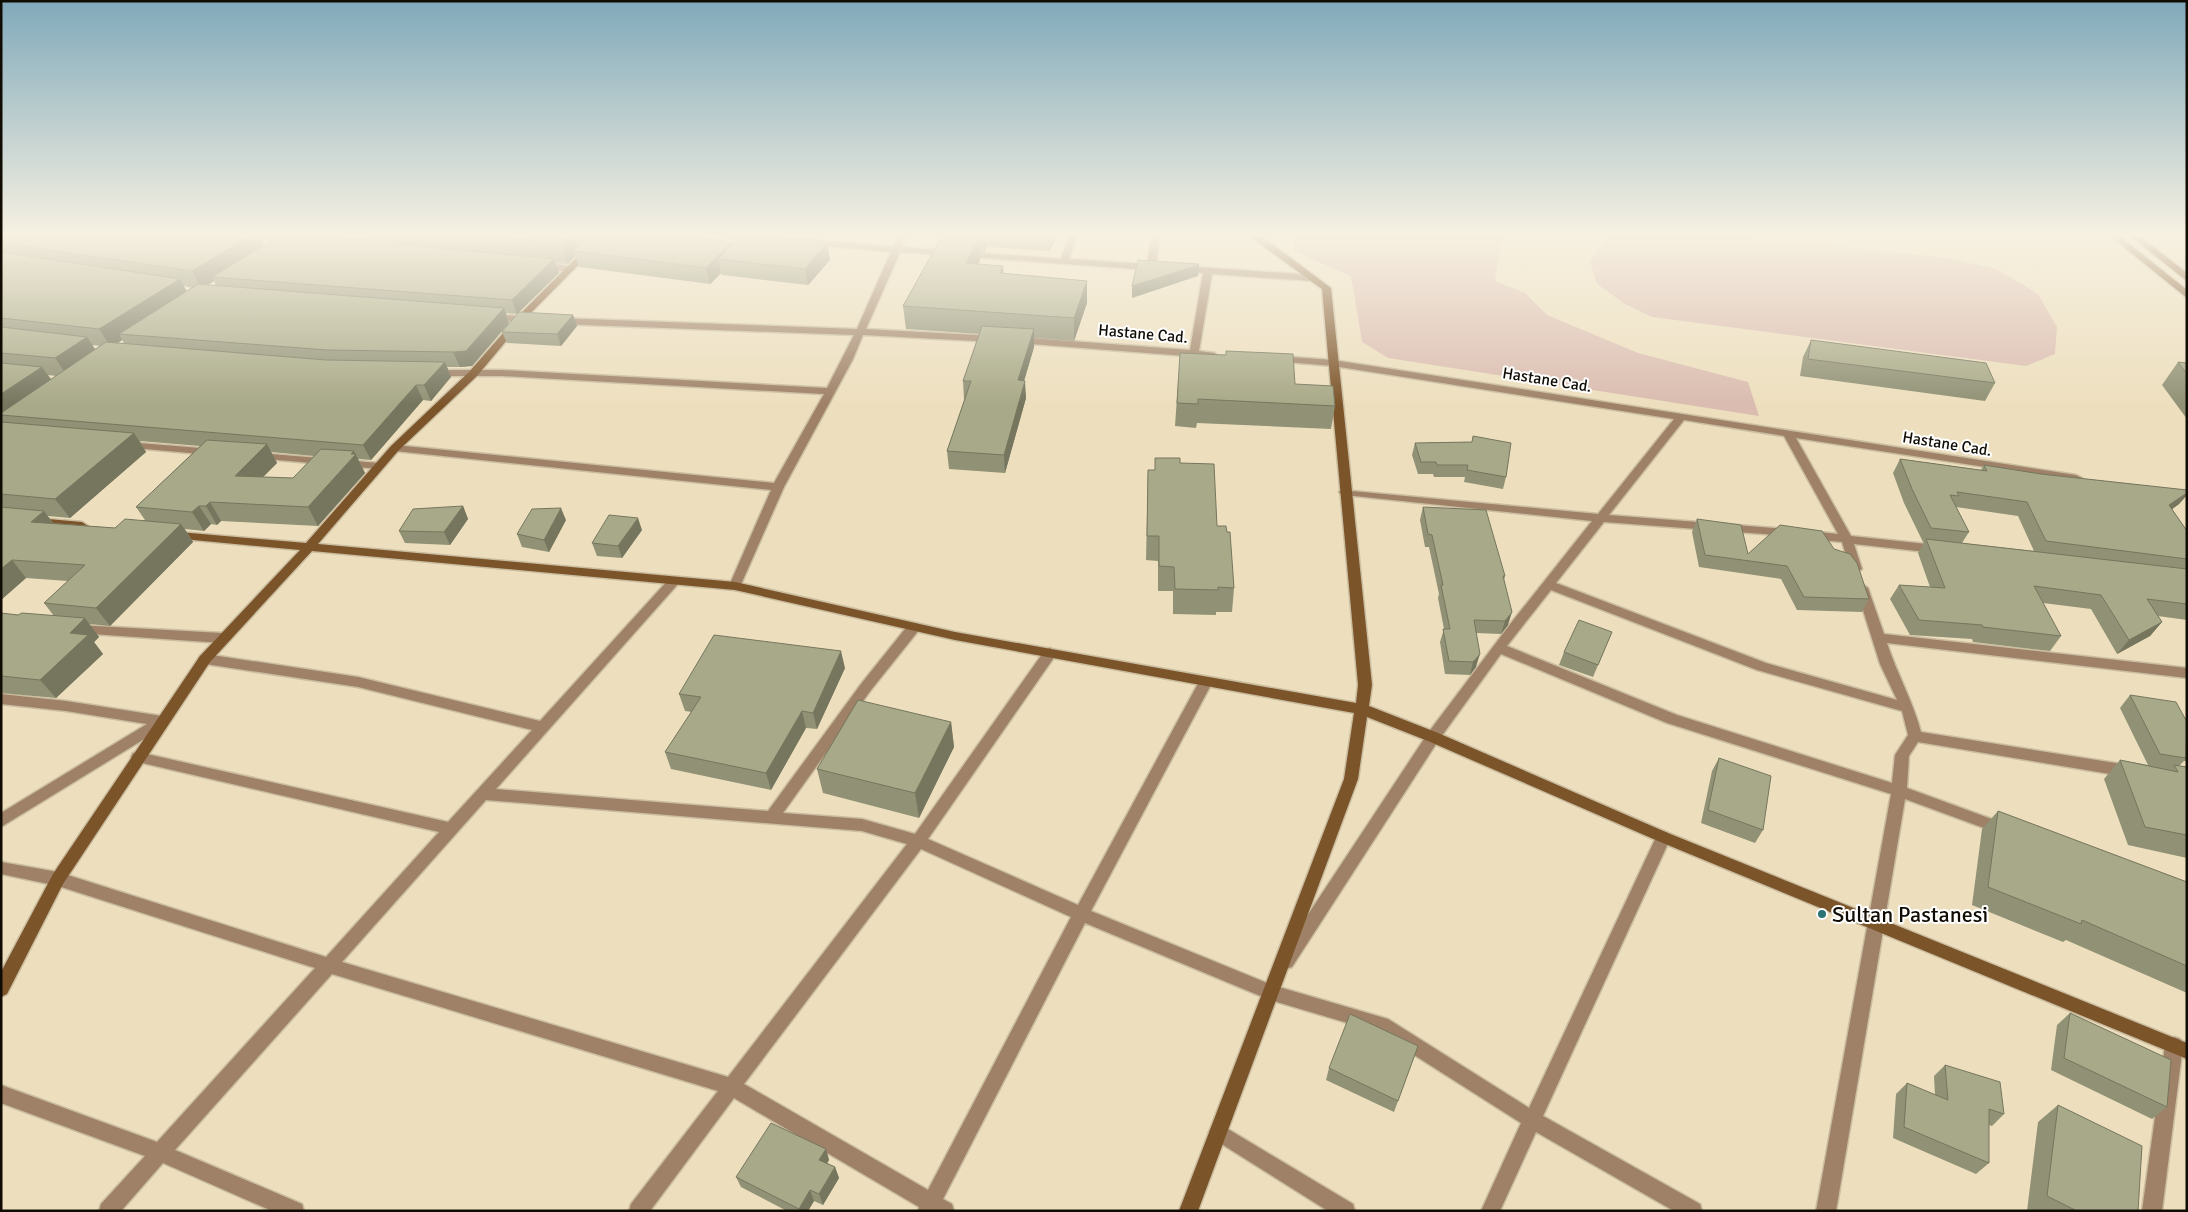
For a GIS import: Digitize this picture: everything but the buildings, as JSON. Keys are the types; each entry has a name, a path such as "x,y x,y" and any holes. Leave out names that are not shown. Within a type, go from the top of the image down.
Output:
{"street":[{"path":"1,989 58,879 205,659 222,638 309,547 395,448 473,374 520,320 549,292"},
{"path":"735,586 778,487 832,391 878,292"},
{"path":"1194,354 1205,292"},
{"path":"1188,1211 1351,779 1362,709 1365,684 1326,292"},
{"name":"Hastane Cad.","path":"482,316 520,320 860,332 1073,344 1224,356"},
{"name":"Hastane Cad.","path":"1264,358 1333,363 2087,480"},
{"path":"423,373 502,373 832,391"},
{"path":"1277,976 1433,737 1498,648 1682,416"},
{"path":"1789,435 1846,538 1887,664 1908,708 1915,736 1902,755 1899,791 1826,1211"},
{"path":"111,444 220,453"},
{"path":"395,448 778,487"},
{"path":"250,455 379,466"},
{"path":"1345,492 1601,518 1846,538 1953,551"},
{"path":"21,520 101,528"},
{"path":"160,533 735,586 914,627 1362,709 1433,737 1663,837 1875,925 2180,1048 2152,1211"},
{"path":"108,1211 674,581"},
{"path":"1548,584 1762,668 1908,708"},
{"path":"771,818 866,687 914,627"},
{"path":"68,628 222,638"},
{"path":"1878,638 2187,673"},
{"path":"1498,648 1672,719 1899,791 2022,835"},
{"path":"638,1211 918,841 1050,653"},
{"path":"205,659 358,682 542,727"},
{"path":"1,868 58,879 732,1088 935,1208 1081,914 1206,681"},
{"path":"1,699 66,706 162,721"},
{"path":"1,821 162,721"},
{"path":"1915,736 2138,773"},
{"path":"138,757 450,829"},
{"path":"482,794 862,825 918,841 1081,914 1270,992 1382,1025 1532,1120 1693,1211"},
{"path":"1490,1211 1663,837"},
{"path":"1,1094 161,1153 295,1211"},
{"path":"1218,1132 1346,1211"}],"shaded area":[{"path":"1354,292 1521,292 1547,315 1638,353 1748,382 1759,416 1388,358 1362,342"},
{"path":"1608,292 2034,292 2038,294 2057,327 2055,354 2026,366 1652,317 1625,304"}],"place":[{"name":"Sultan Pastanesi","path":"1822,914"}]}
